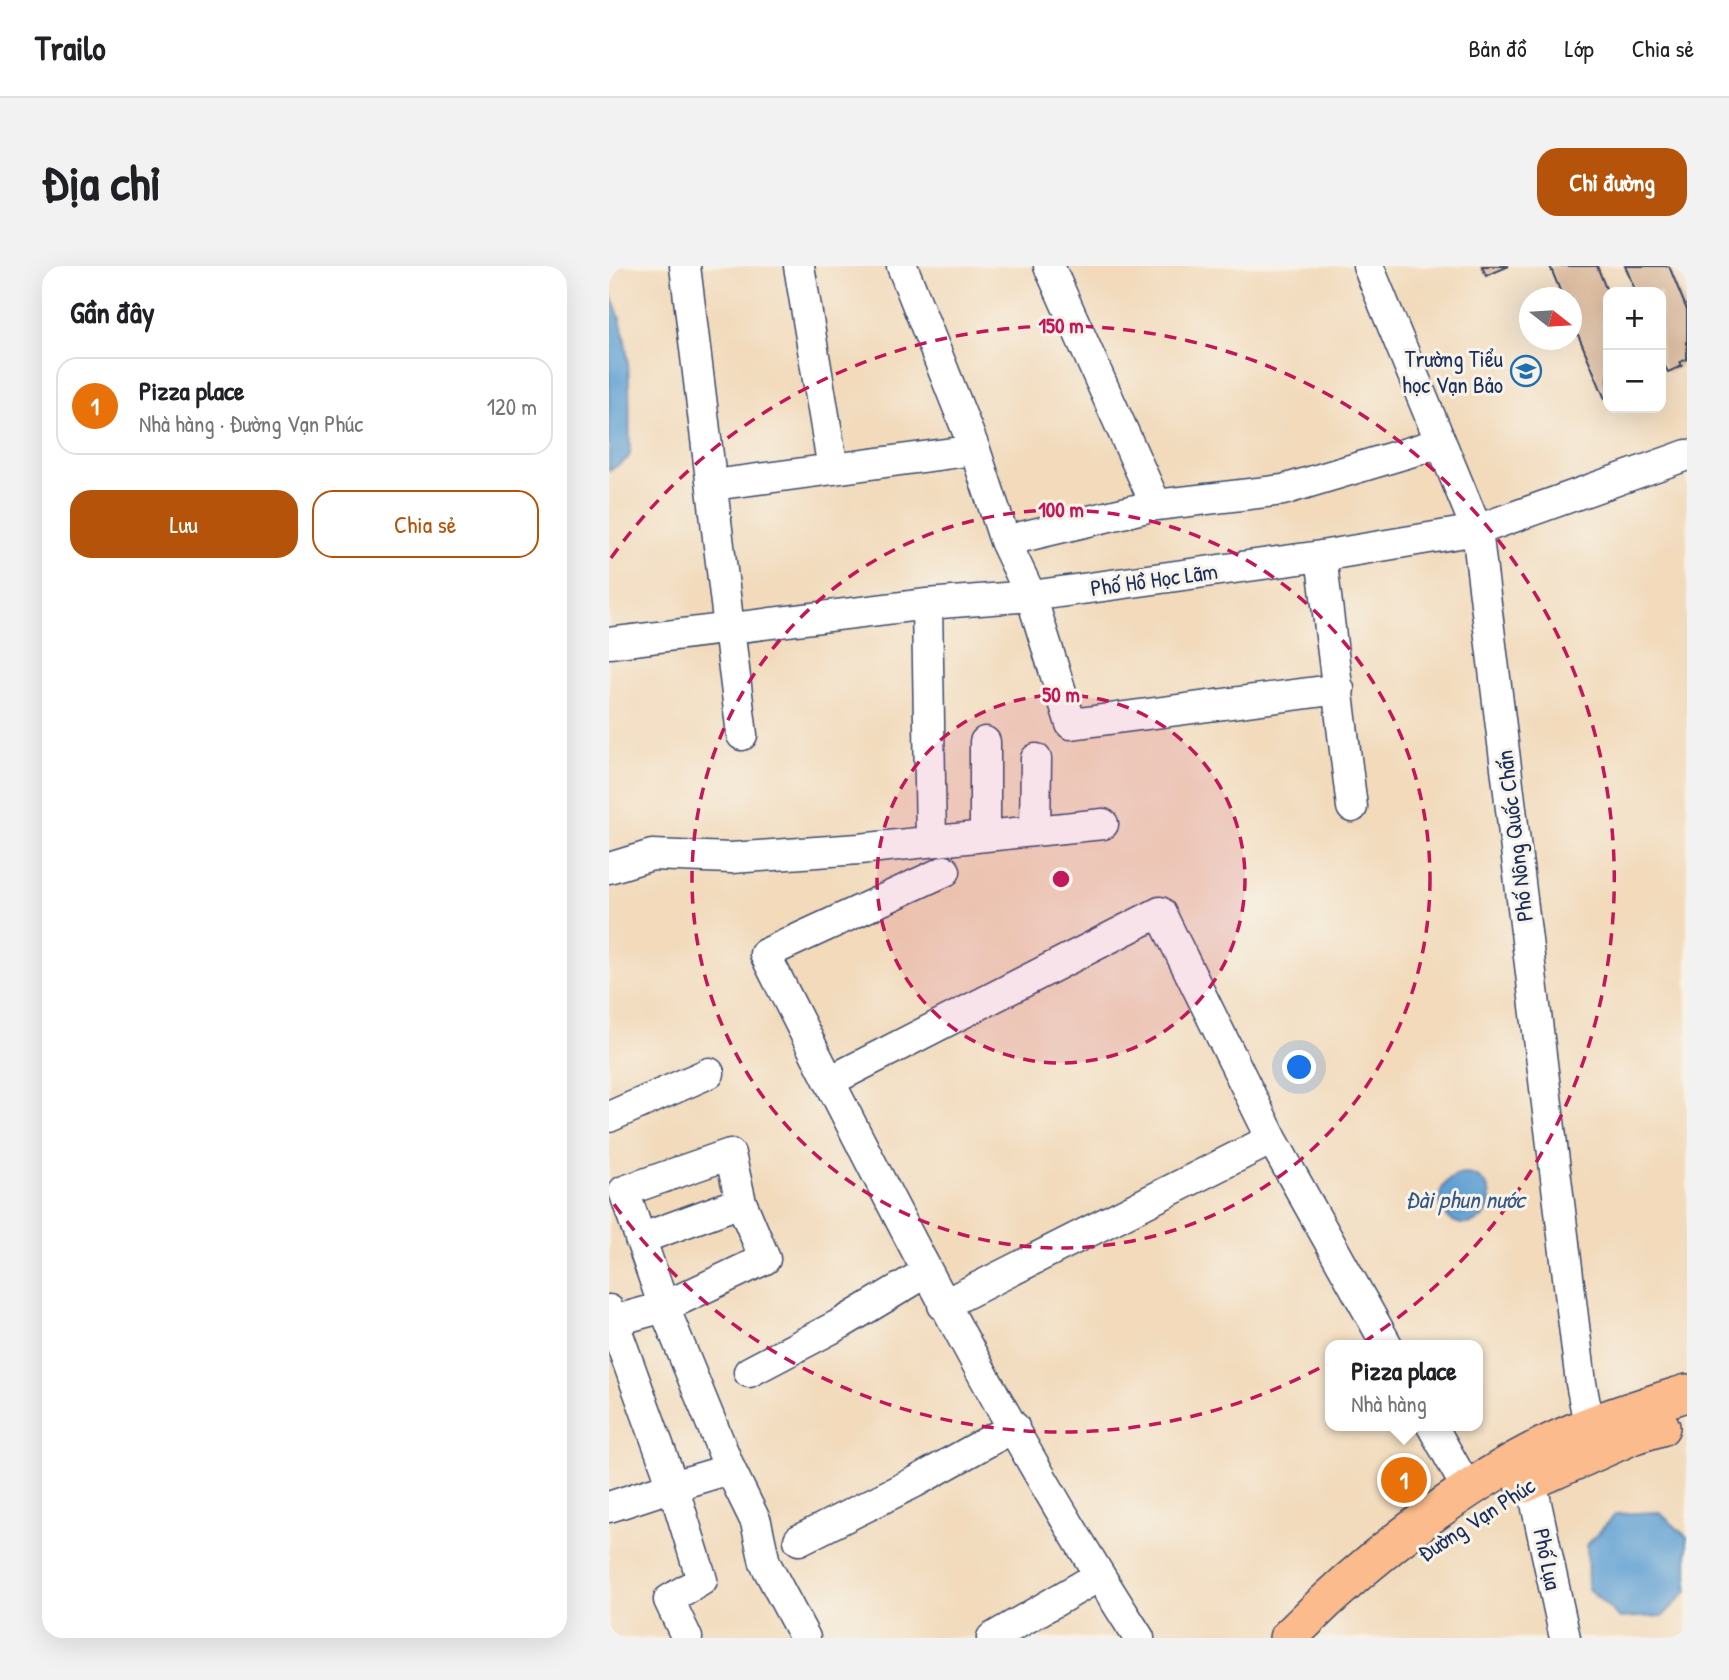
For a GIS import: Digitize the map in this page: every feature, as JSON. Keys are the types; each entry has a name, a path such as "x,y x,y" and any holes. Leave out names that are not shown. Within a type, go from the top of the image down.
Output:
{"main road":[{"name":"Đường Vạn Phúc","path":"1288,1638 1338,1588 1400,1538 1517,1460 1589,1425 1687,1393"},
{"name":"Đường Vạn Phúc","path":"1325,1638 1364,1595 1485,1508 1531,1480 1634,1435 1687,1418"}],"street":[{"path":"685,266 742,735"},
{"path":"799,266 834,469"},
{"path":"902,266 975,450 1005,541 1031,596 1071,724 1339,689"},
{"path":"1049,266 1156,505"},
{"name":"Phố Nông Quốc Chấn","path":"1369,266 1477,530 1577,1356 1589,1425"},
{"path":"1005,541 1156,505 1283,490 1440,443"},
{"path":"713,485 975,450"},
{"name":"Phố Hồ Học Lãm","path":"609,643 927,604 1031,596 1321,556 1477,530 1687,455"},
{"path":"1321,556 1352,807"},
{"path":"927,604 931,841"},
{"path":"985,742 985,834"},
{"path":"1035,829 1036,759"},
{"path":"609,868 652,855 731,858 1103,824"},
{"path":"945,871 765,954 943,1305 1100,1576 1139,1638"},
{"path":"830,1082 1160,912 1272,1139 1384,1340"},
{"path":"609,1117 709,1073"},
{"path":"943,1305 1272,1139"},
{"path":"687,1638 670,1600 702,1580 673,1486 611,1316 664,1307 765,1259 741,1202 730,1154 624,1191 664,1307 730,1469 757,1522 765,1563 805,1638"},
{"path":"640,1239 741,1202"},
{"path":"748,1373 842,1323 927,1272"},
{"path":"799,1540 915,1482 1014,1427"},
{"path":"1435,1431 1469,1492"},
{"path":"609,1507 730,1469"},
{"name":"Phố Lụa","path":"1531,1480 1565,1638"},
{"path":"992,1638 1100,1576"}],"water":[{"path":"609,292 623,330 627,350 630,454 609,471"},
{"name":"Đài phun nước","path":"1455,1175 1475,1175 1489,1189 1489,1209 1475,1223 1455,1223 1441,1209 1441,1189"},
{"path":"1659,1512 1687,1537 1687,1591 1663,1616 1620,1618 1588,1589 1587,1545 1616,1514"}],"building":[{"path":"1482,266 1509,266 1486,276"},
{"path":"1550,266 1597,266 1605,287 1603,287 1603,394 1582,344 1582,287 1559,287"},
{"path":"1625,266 1669,266 1687,310 1687,359 1680,362 1682,366 1668,372 1666,368 1666,287 1634,287"}],"place":[{"name":"Trường Tiểu học Vạn Bảo","path":"1526,371"},
{"name":"Pizza place","path":"1404,1480"}]}
